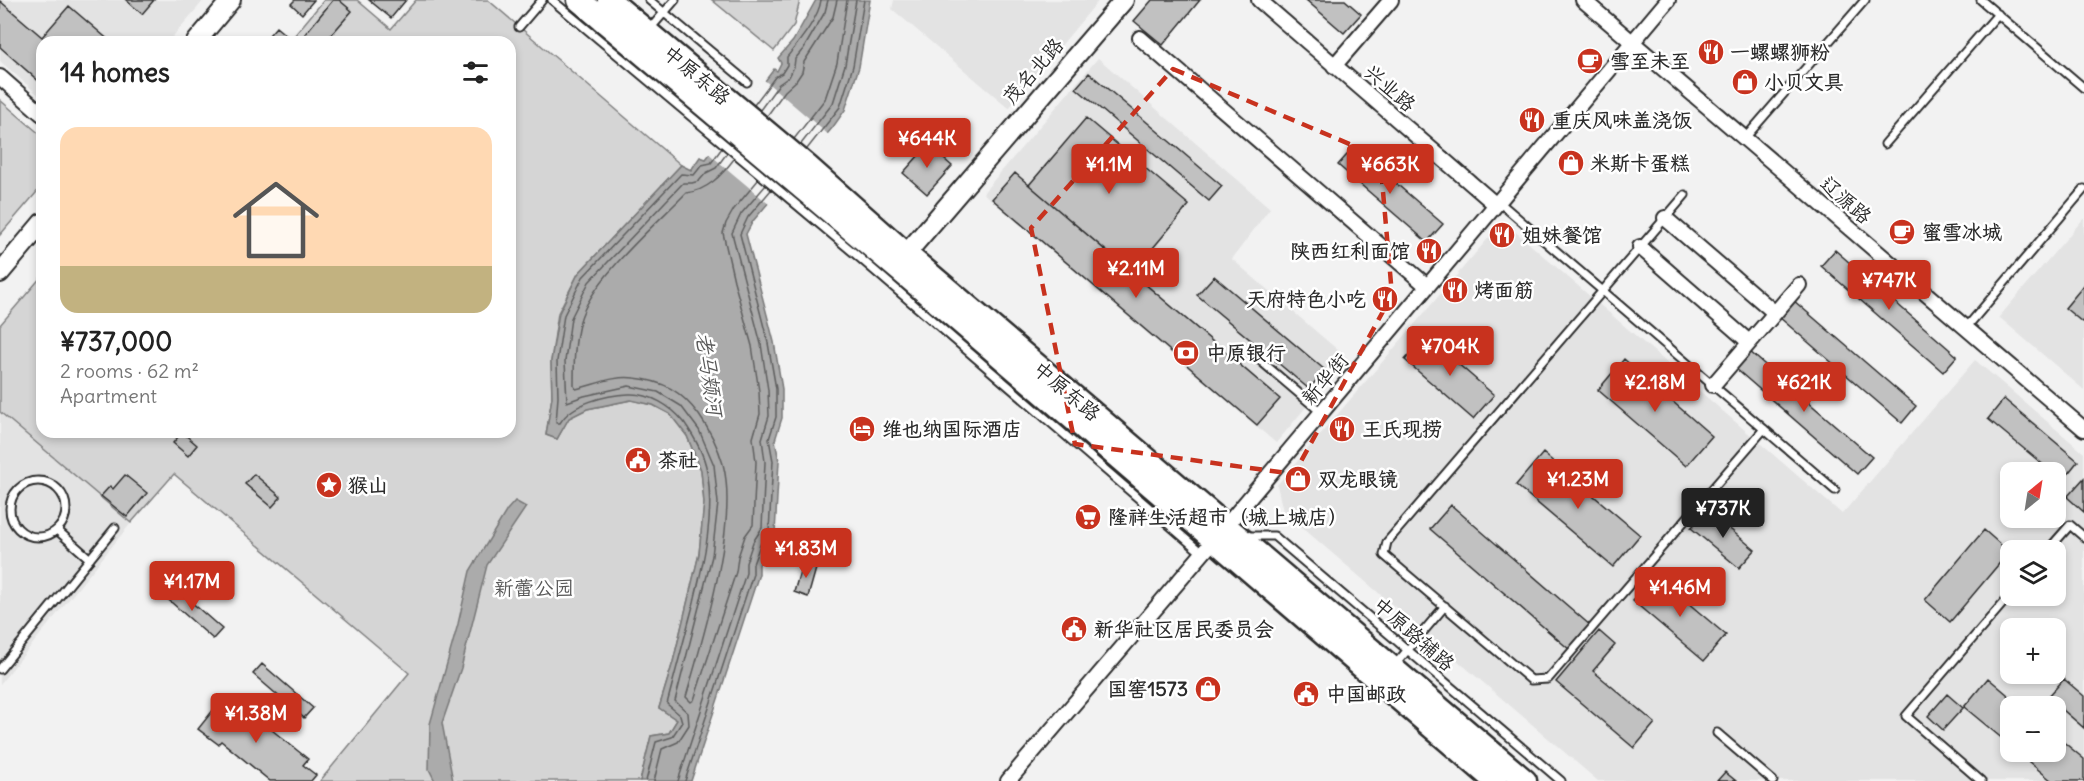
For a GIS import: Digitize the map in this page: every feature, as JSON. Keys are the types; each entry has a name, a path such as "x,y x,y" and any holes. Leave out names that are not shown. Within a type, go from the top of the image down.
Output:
{"main road":[{"name":"中原东路","path":"579,0 1220,539 1392,668 1525,781"},
{"name":"中原东路","path":"609,0 647,32 720,118"},
{"name":"中原东路","path":"796,182 906,254 1220,539 1495,781"}],"street":[{"path":"200,36 231,0"},
{"name":"茂名北路","path":"906,254 1124,0"},
{"name":"兴业路","path":"1259,0 1498,203"},
{"path":"1334,66 1391,0"},
{"name":"辽源路","path":"1583,0 2084,429"},
{"name":"新华街","path":"1008,781 1220,539 1322,412 1668,0"},
{"path":"1140,38 1427,286"},
{"path":"0,77 36,109"},
{"path":"1665,218 1775,313"},
{"path":"0,273 36,230"},
{"path":"1640,247 1749,342"},
{"path":"1713,385 1799,285"}],"lane":[{"path":"519,27 542,0"},
{"path":"552,0 720,118 796,182"},
{"path":"649,0 747,82"},
{"path":"647,32 675,0"},
{"path":"1744,138 1865,0"},
{"path":"1981,0 2084,88"},
{"path":"1885,144 1998,14"},
{"path":"1966,328 2084,189"},
{"path":"1685,195 1387,542 1384,555 1531,680 1548,679 1764,429"},
{"path":"1498,203 1835,490"},
{"path":"1255,356 1322,412"},
{"path":"32,482 40,482 61,493 65,516 57,530 35,537 20,531 11,518 10,511 10,503 18,489 32,482"},
{"path":"2057,540 2070,525 2084,537"},
{"path":"0,669 115,528"},
{"path":"57,530 90,559"},
{"name":"中原路辅路","path":"1220,539 1274,536 1561,781"},
{"path":"1392,668 1445,606"},
{"path":"1982,781 1906,716 2001,606"},
{"path":"1717,733 1773,781"}],"highlighted area":[{"path":"1173,69 1380,157 1392,295 1294,474 1075,444 1031,228"}],"shaded area":[{"path":"0,0 204,0 173,36 36,36 36,93 0,61"},
{"path":"894,0 1099,0 1009,108 892,9"},
{"path":"1098,58 1270,208 1232,259 1347,358 1276,443 983,193"},
{"path":"2084,218 2084,390 1999,317"},
{"path":"1503,221 1842,514 1975,360 2084,453 2084,781 1598,781 1283,511 1277,485"},
{"path":"0,412 131,523 0,684"}],"green space":[{"name":"新蕾公园","path":"324,0 357,0 391,29 416,0 488,0 681,165 578,274 558,313 551,361 552,397 546,435 557,439 569,418 587,409 631,400 653,405 670,414 687,436 701,470 704,503 699,554 673,662 659,708 677,720 669,733 651,736 640,781 320,781 409,673 174,474 131,523 0,412 0,325 36,283 36,438 516,438 516,36 294,36"},
{"path":"712,0 800,0 794,25 774,51"},
{"path":"0,100 36,131 36,193 0,235"}],"water":[{"name":"老马颊河","path":"816,0 870,0 859,67 845,110 753,221 746,234 774,342 782,389 782,418 775,440 779,461 775,533 765,546 759,565 759,574 691,781 640,781 651,736 669,733 677,720 659,708 673,662 699,554 704,503 701,470 687,436 670,414 653,405 631,400 587,409 569,418 557,439 546,435 552,397 551,361 559,313 578,274 681,165 691,170 700,157 706,159 774,69 777,71 781,63 778,58 793,41"},
{"path":"515,501 526,507 487,565 461,668 442,723 453,781 435,781 429,769 430,724 470,571 507,510"}],"pier":[{"path":"763,79 830,136 770,205 707,152"}],"building":[{"path":"126,0 154,0 142,14"},
{"path":"295,0 314,0 302,14 291,4"},
{"path":"333,0 339,0 352,11 330,36 305,34"},
{"path":"369,0 406,0 391,18"},
{"path":"1152,0 1200,0 1163,45 1134,21"},
{"path":"1306,0 1345,0 1361,14 1344,33"},
{"path":"0,1 41,36 36,36 36,79 0,47"},
{"path":"69,6 104,36 43,36"},
{"path":"276,27 287,36 268,36"},
{"path":"1089,73 1222,186 1209,201 1076,88"},
{"path":"1086,118 1189,205 1132,273 1029,185"},
{"path":"928,145 952,166 927,194 903,173"},
{"path":"1354,147 1443,224 1427,242 1338,165"},
{"path":"1015,173 1280,399 1257,425 992,199"},
{"path":"1835,250 1957,356 1943,372 1821,266"},
{"path":"1214,276 1325,370 1309,389 1197,295"},
{"path":"2084,285 2084,320 2082,322 2065,308"},
{"path":"1793,300 1916,406 1902,423 1779,317"},
{"path":"1426,336 1494,395 1473,419 1405,360"},
{"path":"1749,351 1872,457 1857,474 1735,368"},
{"path":"1624,359 1712,436 1686,466 1598,390"},
{"path":"2004,399 2078,461 2066,476 2066,462 2040,462 1988,419"},
{"path":"177,438 189,438 197,445 188,456 173,443"},
{"path":"1543,453 1640,535 1613,567 1516,485"},
{"path":"254,474 281,497 272,507 245,484"},
{"path":"125,475 147,493 127,517 101,496 110,486 113,489"},
{"path":"2084,478 2084,512 2067,497"},
{"path":"1451,505 1591,626 1570,650 1430,529"},
{"path":"1707,510 1755,550 1739,568 1691,528"},
{"path":"1984,530 2000,544 2000,563 1950,622 1925,600"},
{"path":"803,561 817,565 808,597 794,592"},
{"path":"1655,575 1726,635 1704,661 1633,601"},
{"path":"172,585 222,629 213,639 163,595"},
{"path":"1599,631 1615,645 1593,671 1655,723 1634,748 1556,682"},
{"path":"262,664 313,708 304,718 253,674"},
{"path":"1988,678 2009,696 2000,696 2000,737 1964,707"},
{"path":"2066,681 2084,696 2084,728 2066,712 2066,696 2049,696 2060,684 2066,684"},
{"path":"1947,694 1963,708 1943,730 1928,716"},
{"path":"222,699 232,707 236,701 308,759 303,765 316,775 311,781 270,781 221,741 218,744 198,729"},
{"path":"2066,744 2084,759 2084,781 2052,781 2029,762 2066,762"},
{"path":"1725,772 1736,781 1717,781"}],"place":[{"name":"一螺螺狮粉","path":"1711,52"},
{"name":"雪至未至","path":"1590,61"},
{"name":"小贝文具","path":"1745,82"},
{"name":"重庆风味盖浇饭","path":"1532,120"},
{"name":"米斯卡蛋糕","path":"1571,163"},
{"name":"蜜雪冰城","path":"1902,232"},
{"name":"姐妹餐馆","path":"1502,235"},
{"name":"陕西红利面馆","path":"1429,251"},
{"name":"烤面筋","path":"1455,290"},
{"name":"天府特色小吃","path":"1385,299"},
{"name":"中原银行","path":"1186,353"},
{"name":"维也纳国际酒店","path":"862,429"},
{"name":"王氏现捞","path":"1342,429"},
{"name":"茶社","path":"638,460"},
{"name":"双龙眼镜","path":"1298,479"},
{"name":"猴山","path":"329,485"},
{"name":"隆祥生活超市（城上城店）","path":"1088,517"},
{"name":"新华社区居民委员会","path":"1074,629"},
{"name":"国窖1573","path":"1208,689"},
{"name":"中国邮政","path":"1306,694"}]}
